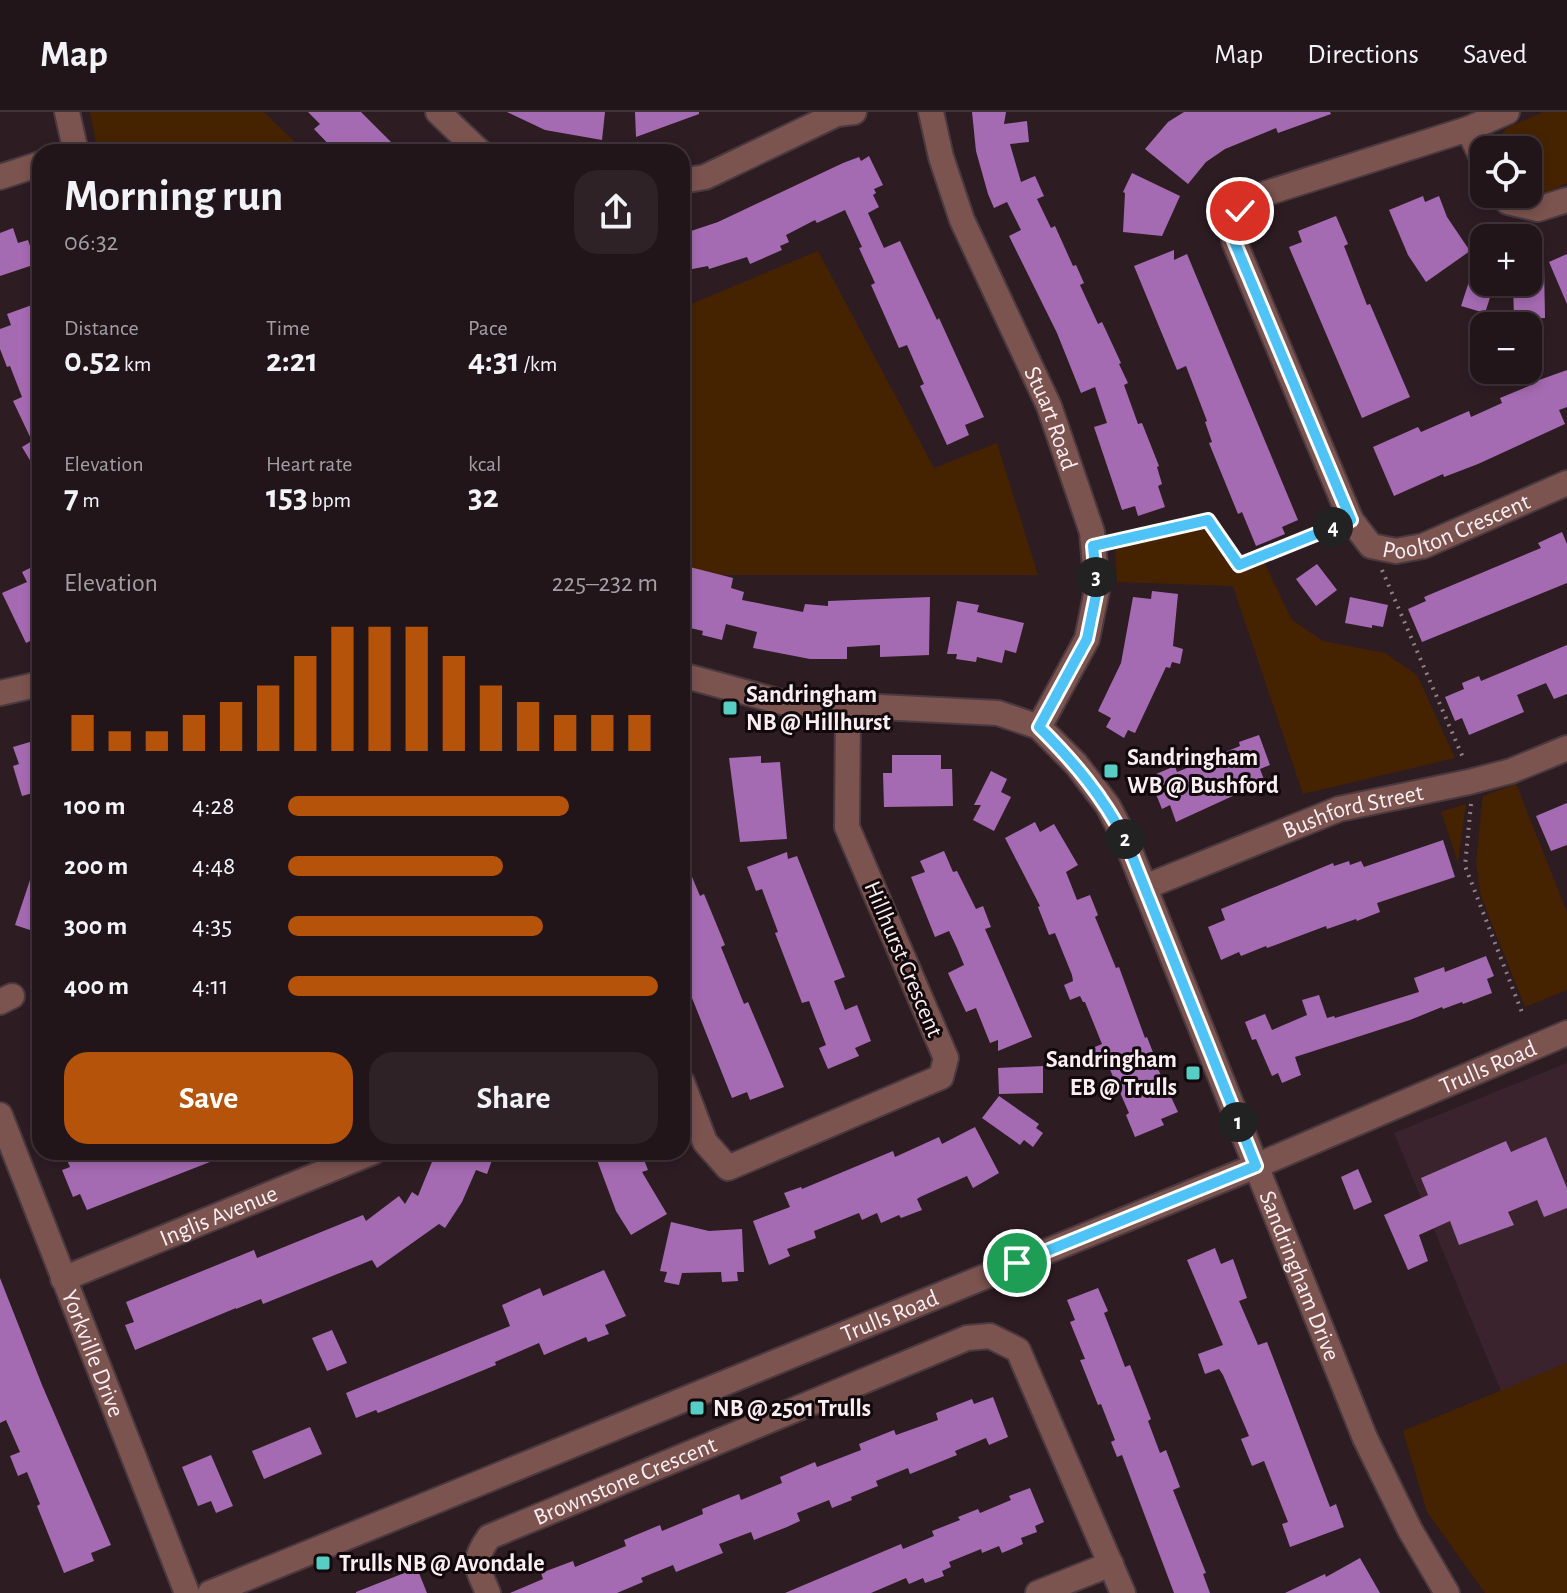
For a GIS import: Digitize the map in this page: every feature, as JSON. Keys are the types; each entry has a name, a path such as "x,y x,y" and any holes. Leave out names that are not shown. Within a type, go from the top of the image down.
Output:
{"street":[{"path":"67,112 73,144"},
{"path":"438,112 472,144"},
{"path":"690,180 705,177 837,114 854,112"},
{"name":"Stuart Road","path":"931,112 941,157 962,220 1049,406 1092,532 1097,590 1087,639 1039,727"},
{"name":"Poolton Crescent","path":"1507,112 1468,129 1267,193 1240,211 1234,241 1351,520 1371,546 1396,551 1423,546 1567,483"},
{"path":"1468,129 1471,136"},
{"path":"0,177 32,167"},
{"path":"1542,208 1567,200"},
{"name":"Sandringham Drive","path":"690,677 781,702 998,713 1039,727 1076,764 1108,806 1145,887 1365,1438 1410,1530 1447,1593"},
{"path":"0,693 32,686"},
{"name":"Hillhurst Crescent","path":"690,1103 705,1142 728,1168 941,1077 946,1058 847,827 848,705"},
{"name":"Bushford Street","path":"1145,887 1339,809 1511,771 1567,748"},
{"name":"Trulls Road","path":"210,1593 1256,1166 1567,1033"},
{"name":"Yorkville Drive","path":"0,1115 187,1593"},
{"name":"Inglis Avenue","path":"63,1279 353,1160"},
{"name":"Brownstone Crescent","path":"488,1593 478,1570 477,1554 489,1537 967,1338 990,1336 1018,1350 1123,1593"},
{"path":"1038,1593 1111,1564"}],"path":[{"path":"1093,546 1208,520 1239,565 1351,520"}],"shaded area":[{"path":"90,112 264,112 297,144 96,144"},
{"path":"1543,112 1567,112 1567,183 1542,194 1542,136 1501,136 1507,128"},
{"path":"818,251 934,468 997,443 1038,575 712,575 690,568 691,304"},
{"path":"1205,527 1238,572 1264,562 1292,620 1323,641 1385,653 1417,675 1455,758 1303,794 1233,586 1117,582 1115,545"},
{"path":"1516,784 1567,912 1567,990 1525,1007 1481,896 1476,863 1483,796"},
{"path":"1466,804 1458,862 1441,812"},
{"path":"1567,1063 1567,1363 1501,1391 1394,1133"},
{"path":"1567,1363 1567,1593 1485,1593 1427,1512 1403,1431"}],"building":[{"path":"308,112 361,112 393,144 328,144 314,129 320,124"},
{"path":"507,112 605,112 602,140 545,130"},
{"path":"635,112 699,112 699,114 636,137"},
{"path":"972,112 1006,112 1004,124 1027,121 1029,142 1010,144 1021,182 1035,176 1044,196 1037,199 1051,228 1055,226 1073,266 1076,265 1084,283 1080,285 1121,363 1128,383 1124,385 1138,424 1142,423 1159,466 1162,484 1158,486 1165,507 1138,516 1135,506 1122,510 1094,427 1107,423 1095,387 1081,393 1057,333 1009,236 1021,230 1007,202 994,208 976,151"},
{"path":"1184,112 1331,114 1278,133 1276,128 1225,149 1206,162 1188,184 1145,149 1168,122"},
{"path":"869,156 883,185 874,189 876,193 873,195 879,207 868,213 884,248 900,241 984,417 965,425 969,435 947,445 920,386 924,384 907,345 899,348 871,285 875,283 845,210 817,223 815,220 786,235 789,242 780,246 782,250 750,264 747,257 709,269 708,266 690,269 690,231 718,222 843,163 859,157 861,161"},
{"path":"1132,173 1180,196 1162,236 1123,232 1123,192"},
{"path":"1423,196 1425,202 1439,196 1447,217 1470,251 1426,282 1408,255 1389,210"},
{"path":"1336,216 1367,305 1370,304 1410,397 1362,418 1289,247 1302,242 1298,231"},
{"path":"13,228 18,243 28,240 32,265 0,276 0,233"},
{"path":"1174,250 1174,260 1187,254 1298,520 1282,527 1285,534 1256,546 1242,512 1238,514 1209,443 1212,442 1207,421 1186,366 1177,370 1134,266"},
{"path":"1567,254 1567,304 1549,262"},
{"path":"1544,264 1545,318 1542,318 1542,312 1514,312 1513,296 1542,296"},
{"path":"1470,279 1470,296 1490,296 1485,312 1461,306"},
{"path":"32,305 32,441 13,401 22,397 0,349 0,329 11,325 7,314"},
{"path":"1567,370 1567,407 1559,410 1565,424 1478,464 1444,477 1443,474 1394,496 1373,447 1418,427 1421,432 1469,411 1471,417 1502,403 1500,398 1528,384 1542,384 1542,379"},
{"path":"32,441 32,464 22,447"},
{"path":"1562,532 1567,544 1567,583 1422,642 1408,609 1426,601 1424,597 1541,548 1538,543"},
{"path":"1317,564 1337,590 1316,606 1296,579"},
{"path":"32,567 32,640 26,643 2,593 27,582 22,572"},
{"path":"690,567 733,578 731,588 744,592 742,600 803,612 805,604 828,606 828,601 930,597 929,655 880,657 880,645 847,647 847,659 810,659 753,648 757,632 726,624 722,640 702,635 703,631 690,628"},
{"path":"1152,591 1178,594 1173,646 1183,649 1180,664 1172,662 1170,668 1166,667 1135,733 1128,730 1124,738 1106,727 1111,718 1098,711 1121,663 1133,597 1151,599"},
{"path":"1350,597 1388,605 1383,627 1345,623"},
{"path":"957,601 979,605 977,612 1024,623 1016,653 1005,650 1002,663 977,657 976,662 956,659 957,654 947,654"},
{"path":"1567,645 1567,694 1554,699 1546,683 1517,695 1524,712 1469,735 1462,718 1455,721 1445,697 1464,689 1462,683 1479,676 1481,681"},
{"path":"1259,735 1270,765 1260,769 1266,785 1249,792 1248,789 1176,822 1170,805 1162,809 1149,777 1175,766 1177,772"},
{"path":"32,741 32,793 22,796 13,766 19,764 13,747"},
{"path":"892,755 941,755 941,769 952,769 953,806 884,807 883,773 892,773"},
{"path":"761,756 761,763 780,762 787,839 740,842 729,758"},
{"path":"991,771 1007,779 1001,792 1011,797 994,831 973,820 981,805 974,805"},
{"path":"1567,803 1567,845 1551,851 1536,816"},
{"path":"1035,822 1040,832 1054,824 1078,865 1066,872 1077,900 1090,895 1098,915 1095,917 1116,968 1119,967 1152,1056 1178,1112 1161,1119 1164,1125 1135,1137 1126,1115 1129,1113 1108,1065 1098,1069 1090,1049 1102,1044 1085,1002 1080,996 1070,1000 1064,985 1073,981 1072,975 1055,933 1049,935 1040,906 1005,838"},
{"path":"1443,840 1455,877 1377,903 1380,912 1357,921 1327,929 1326,926 1267,948 1241,956 1239,952 1221,960 1208,927 1225,920 1221,909 1333,863 1334,866 1349,861 1350,865 1361,861 1364,867"},
{"path":"944,851 976,909 983,906 991,927 985,929 1032,1037 998,1051 998,1040 990,1043 976,1008 966,1012 948,973 964,965 949,931 935,937 911,877 925,872 920,861"},
{"path":"787,852 788,859 797,856 845,977 834,981 845,1010 857,1005 871,1041 855,1048 859,1056 828,1069 819,1048 826,1045 809,1001 802,1003 762,889 756,891 747,867"},
{"path":"690,872 700,896 704,894 744,1004 748,1002 784,1087 750,1100 747,1092 732,1098 690,993"},
{"path":"32,874 32,931 15,925"},
{"path":"1486,956 1494,976 1487,979 1492,993 1295,1057 1301,1075 1282,1083 1278,1073 1272,1076 1245,1022 1265,1014 1272,1030 1307,1015 1302,1000 1319,995 1327,1018 1335,1018 1419,992 1414,978 1444,967 1445,972"},
{"path":"1043,1066 1043,1093 999,1094 998,1068"},
{"path":"999,1096 1039,1124 1036,1128 1043,1133 1033,1147 1024,1140 1020,1145 982,1118"},
{"path":"975,1127 999,1173 973,1188 967,1176 920,1197 917,1199 922,1210 901,1218 899,1215 881,1223 877,1213 862,1220 859,1213 814,1231 816,1238 787,1249 790,1256 769,1265 753,1221 790,1207 784,1193 802,1189 893,1151 895,1157 939,1137 942,1144"},
{"path":"1546,1137 1567,1188 1567,1208 1544,1217 1537,1200 1508,1212 1514,1225 1459,1245 1450,1221 1419,1235 1428,1261 1408,1270 1384,1215 1428,1195 1421,1178 1506,1141 1511,1152"},
{"path":"67,1160 215,1160 87,1210 80,1194 73,1197 62,1170 70,1167"},
{"path":"433,1160 492,1160 487,1174 476,1170 462,1202 445,1228 439,1224 377,1268 372,1260 263,1304 261,1299 236,1308 135,1350 125,1325 134,1322 126,1302 254,1250 257,1258 363,1215 366,1221 399,1196 405,1204 412,1192 418,1196"},
{"path":"597,1160 644,1160 648,1170 642,1172 667,1214 631,1235 616,1211"},
{"path":"1358,1169 1372,1202 1354,1210 1341,1177"},
{"path":"671,1222 709,1231 742,1229 744,1272 737,1272 738,1281 722,1282 721,1272 682,1273 679,1285 664,1282 667,1272 660,1271"},
{"path":"1215,1248 1221,1264 1233,1259 1247,1298 1239,1301 1258,1345 1267,1342 1330,1507 1336,1504 1344,1527 1290,1547 1282,1524 1288,1522 1264,1461 1252,1466 1241,1439 1249,1436 1223,1375 1219,1369 1205,1374 1198,1354 1223,1345 1187,1260"},
{"path":"604,1270 626,1316 605,1325 609,1334 588,1342 586,1337 544,1355 539,1343 435,1390 378,1413 376,1410 356,1418 346,1393 510,1326 502,1305 540,1288 543,1296"},
{"path":"0,1278 111,1545 91,1553 94,1561 64,1573 27,1472 18,1476 10,1456 20,1452 6,1420 0,1423"},
{"path":"1098,1288 1108,1311 1104,1313 1125,1367 1130,1365 1151,1419 1148,1421 1160,1453 1166,1450 1180,1487 1173,1490 1206,1573 1203,1574 1210,1593 1174,1593 1122,1455 1117,1457 1111,1442 1115,1440 1080,1360 1085,1359 1070,1322 1075,1320 1067,1300"},
{"path":"332,1330 347,1363 327,1371 312,1338"},
{"path":"993,1397 1008,1437 989,1445 986,1438 955,1451 957,1455 910,1474 908,1468 876,1481 878,1486 832,1508 829,1500 797,1513 800,1521 754,1540 751,1532 719,1544 723,1553 676,1572 673,1565 641,1578 643,1582 617,1593 510,1593 543,1579 541,1573 573,1561 575,1567 626,1546 624,1540 660,1525 662,1531 703,1514 702,1509 739,1494 741,1500 782,1483 780,1477 815,1462 817,1467 861,1450 859,1444 894,1430 896,1435 938,1420 936,1413 972,1399 974,1404"},
{"path":"310,1427 322,1454 264,1479 252,1451"},
{"path":"211,1455 233,1506 216,1513 211,1501 198,1506 182,1467"},
{"path":"1030,1488 1044,1522 1035,1526 1037,1532 1021,1538 1023,1544 1002,1553 999,1546 982,1553 981,1549 949,1562 951,1567 942,1571 944,1576 925,1583 923,1578 909,1584 906,1578 871,1593 785,1593 901,1544 903,1549 934,1536 932,1531 960,1520 958,1517 978,1509 980,1513"},
{"path":"1360,1558 1380,1593 1285,1593 1325,1574 1326,1577"},
{"path":"417,1568 427,1593 356,1593 356,1592"}],"place":[{"name":"Sandringham NB @ Hillhurst","path":"730,708"},
{"name":"Sandringham WB @ Bushford","path":"1111,771"},
{"name":"Sandringham EB @ Trulls","path":"1193,1073"},
{"name":"NB @ 2501 Trulls","path":"697,1408"},
{"name":"Trulls NB @ Avondale","path":"323,1563"}],"route":[{"path":"1017,1263 1256,1166 1126,841 1108,806 1076,764 1039,727 1087,639 1097,590 1093,546 1208,520 1239,565 1351,520 1234,241 1240,211"}]}
